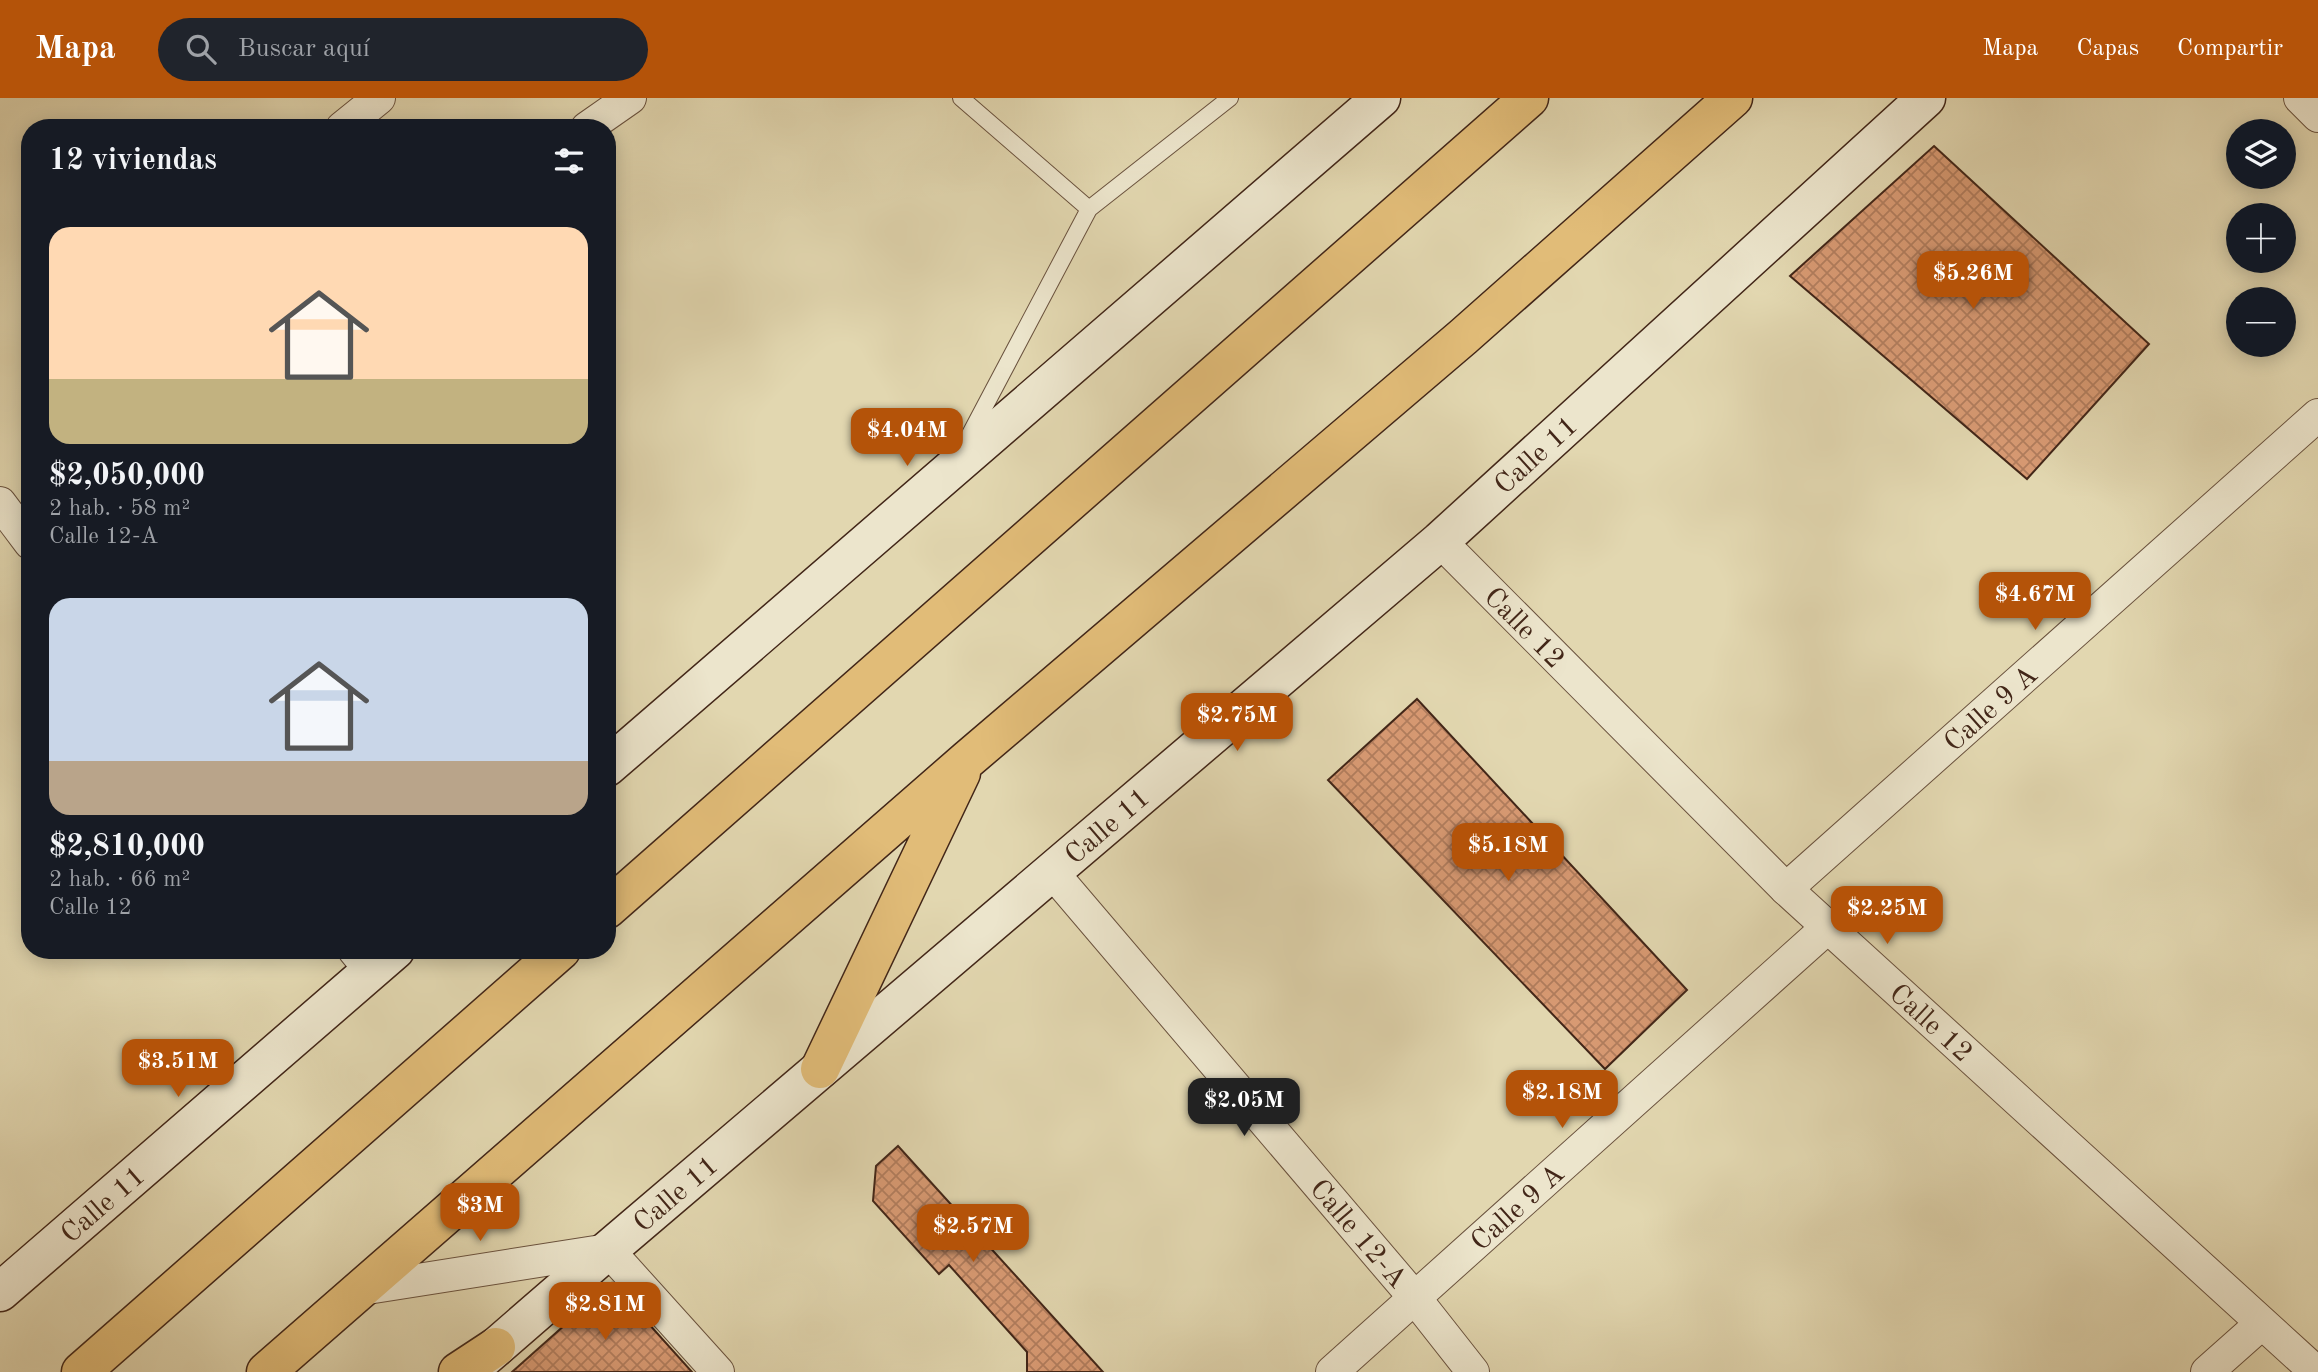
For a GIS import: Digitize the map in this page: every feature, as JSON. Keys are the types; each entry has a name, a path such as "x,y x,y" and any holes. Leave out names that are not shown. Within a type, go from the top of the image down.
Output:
{"highway":[{"path":"616,901 1530,98"},
{"path":"266,1372 967,760 1463,337 1732,98"},
{"path":"821,1069 967,760"},
{"path":"81,1372 551,959"},
{"path":"458,1372 482,1360"}],"main road":[{"path":"616,759 1381,98"},
{"name":"Calle 11","path":"482,1360 1440,541 1926,98"},
{"name":"Calle 11","path":"0,1292 371,959"}],"street":[{"path":"353,119 379,98"},
{"path":"600,119 630,98"},
{"path":"2300,98 2318,116"},
{"name":"Calle 9 A","path":"1786,889 2318,415"},
{"name":"Calle 12","path":"1440,541 1786,889 2316,1372"},
{"name":"Calle 12-A","path":"1052,872 1414,1297 1474,1372"},
{"name":"Calle 9 A","path":"1332,1372 1828,927"},
{"path":"361,1289 608,1250 718,1372"},
{"path":"2207,1372 2261,1324"}],"lane":[{"path":"961,98 1090,209"},
{"path":"952,468 1090,209 1230,98"}],"building":[{"path":"1934,146 2149,344 2027,479 1790,276"},
{"path":"1417,699 1687,990 1605,1069 1328,780"},
{"path":"898,1146 1103,1372 1027,1372 1027,1352 949,1265 939,1274 873,1201 876,1166"},
{"path":"612,1283 692,1372 512,1372"}]}
